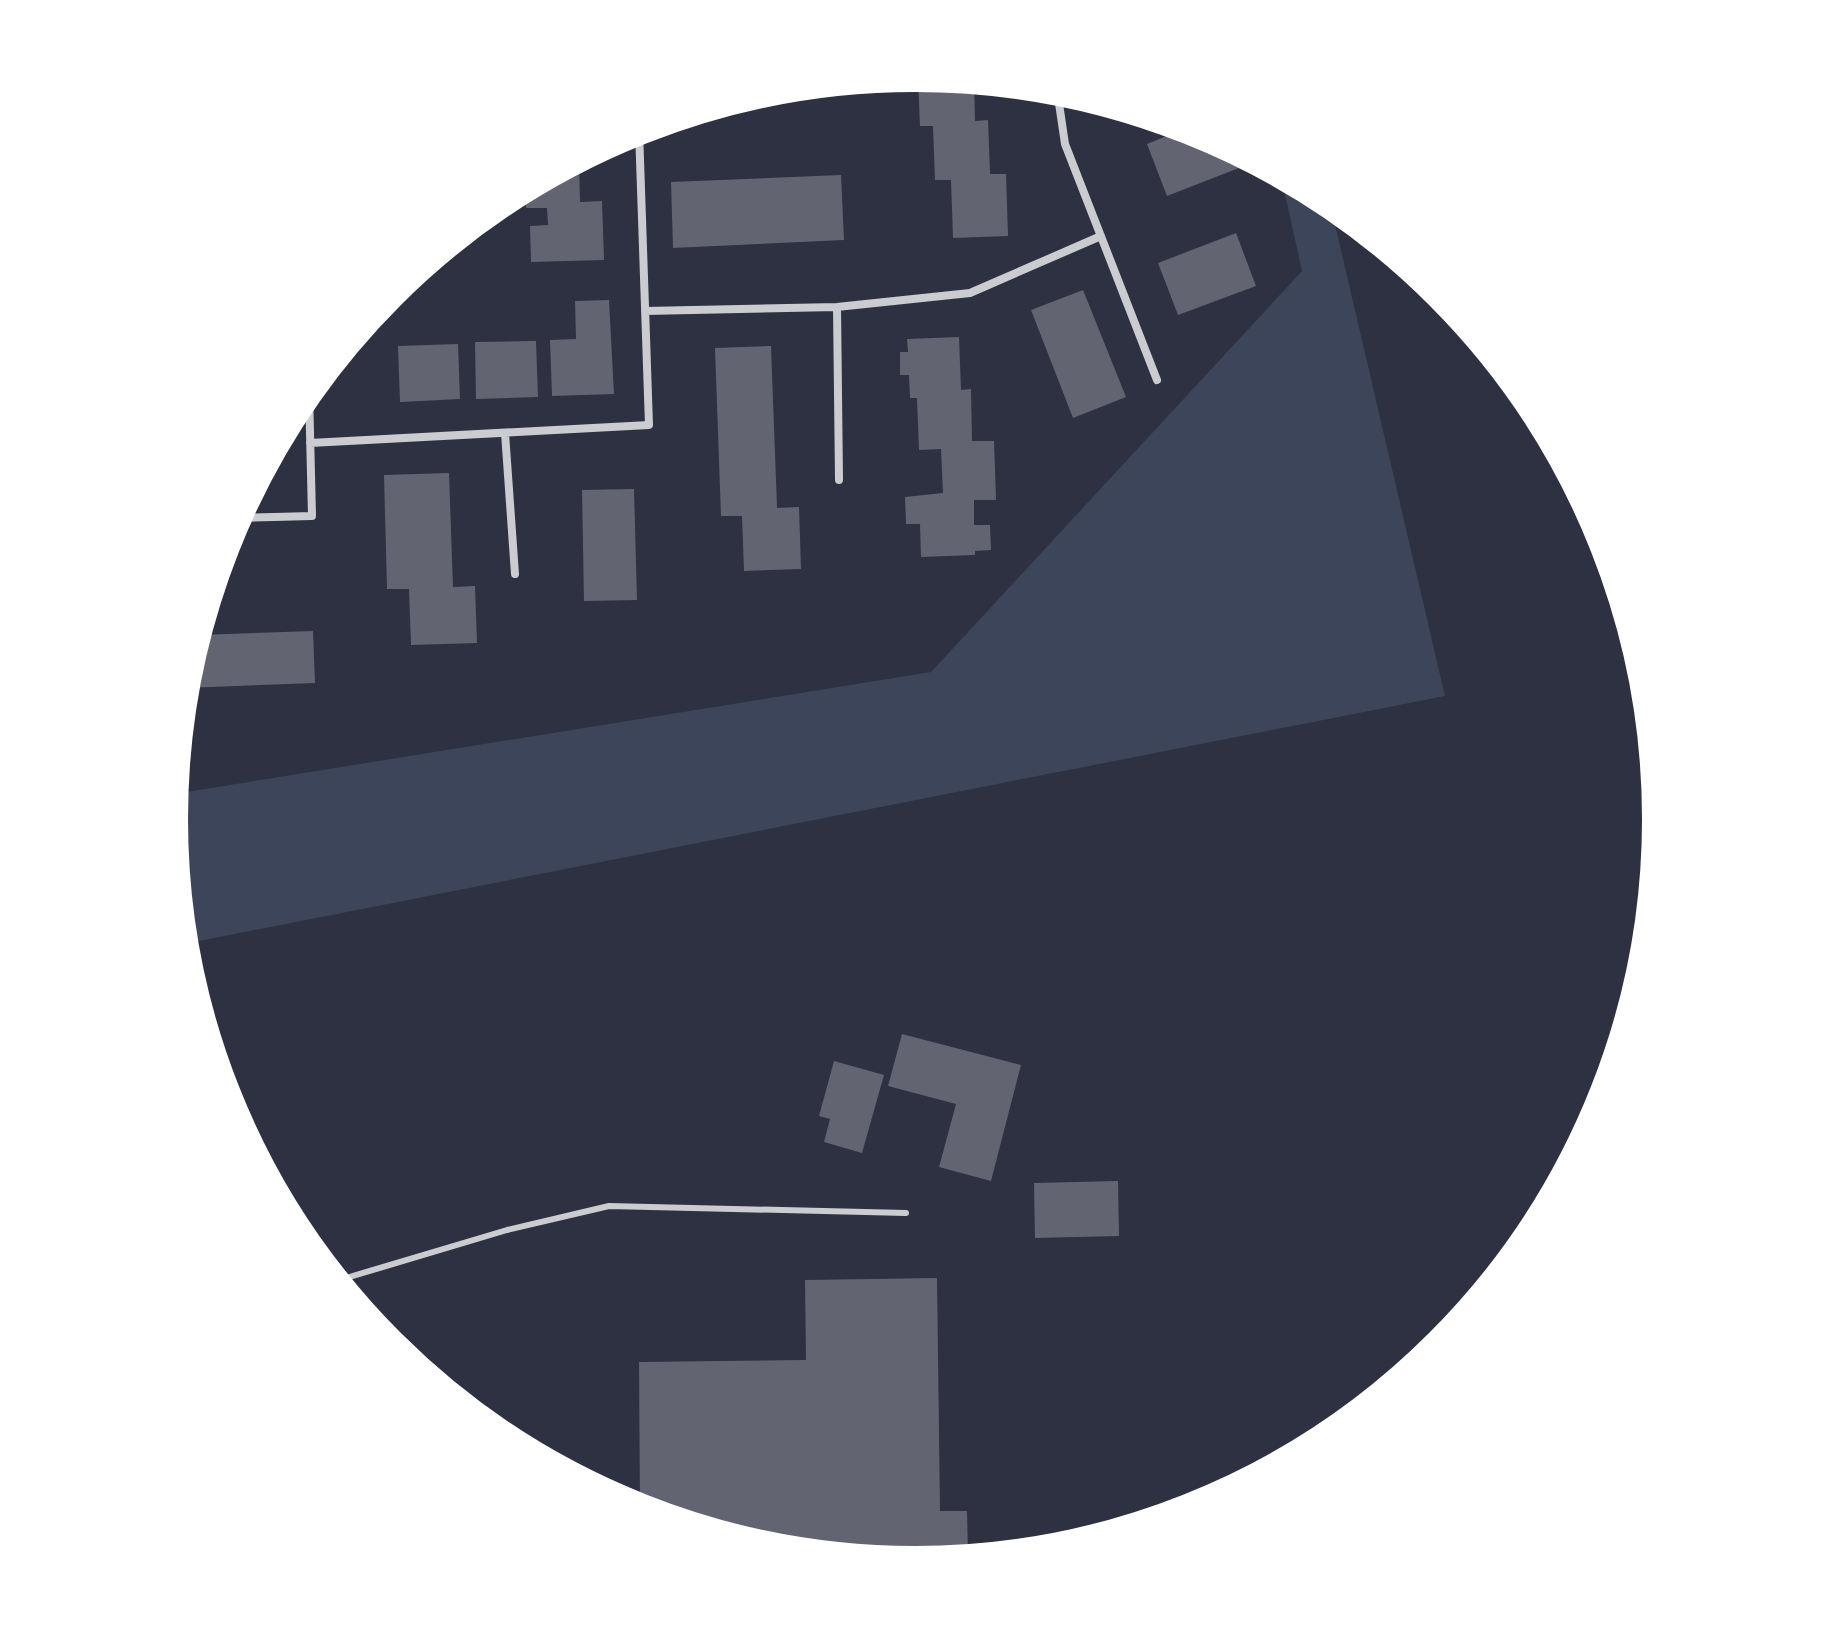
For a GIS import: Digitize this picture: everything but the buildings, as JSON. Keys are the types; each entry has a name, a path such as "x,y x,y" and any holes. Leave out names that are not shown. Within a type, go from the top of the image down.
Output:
{"street":[{"path":"1059,105 1065,144 1157,380"},
{"path":"310,443 649,425 639,145"},
{"path":"645,311 837,307 970,293 1101,236"},
{"path":"837,307 839,480"},
{"path":"251,518 312,516 309,412"},
{"path":"505,433 515,574"}],"lane":[{"path":"348,1278 507,1230 609,1206 906,1213"}],"shaded area":[{"path":"1284,191 1335,224 1445,696 197,942 187,867 187,792 931,672 1302,271"}]}
